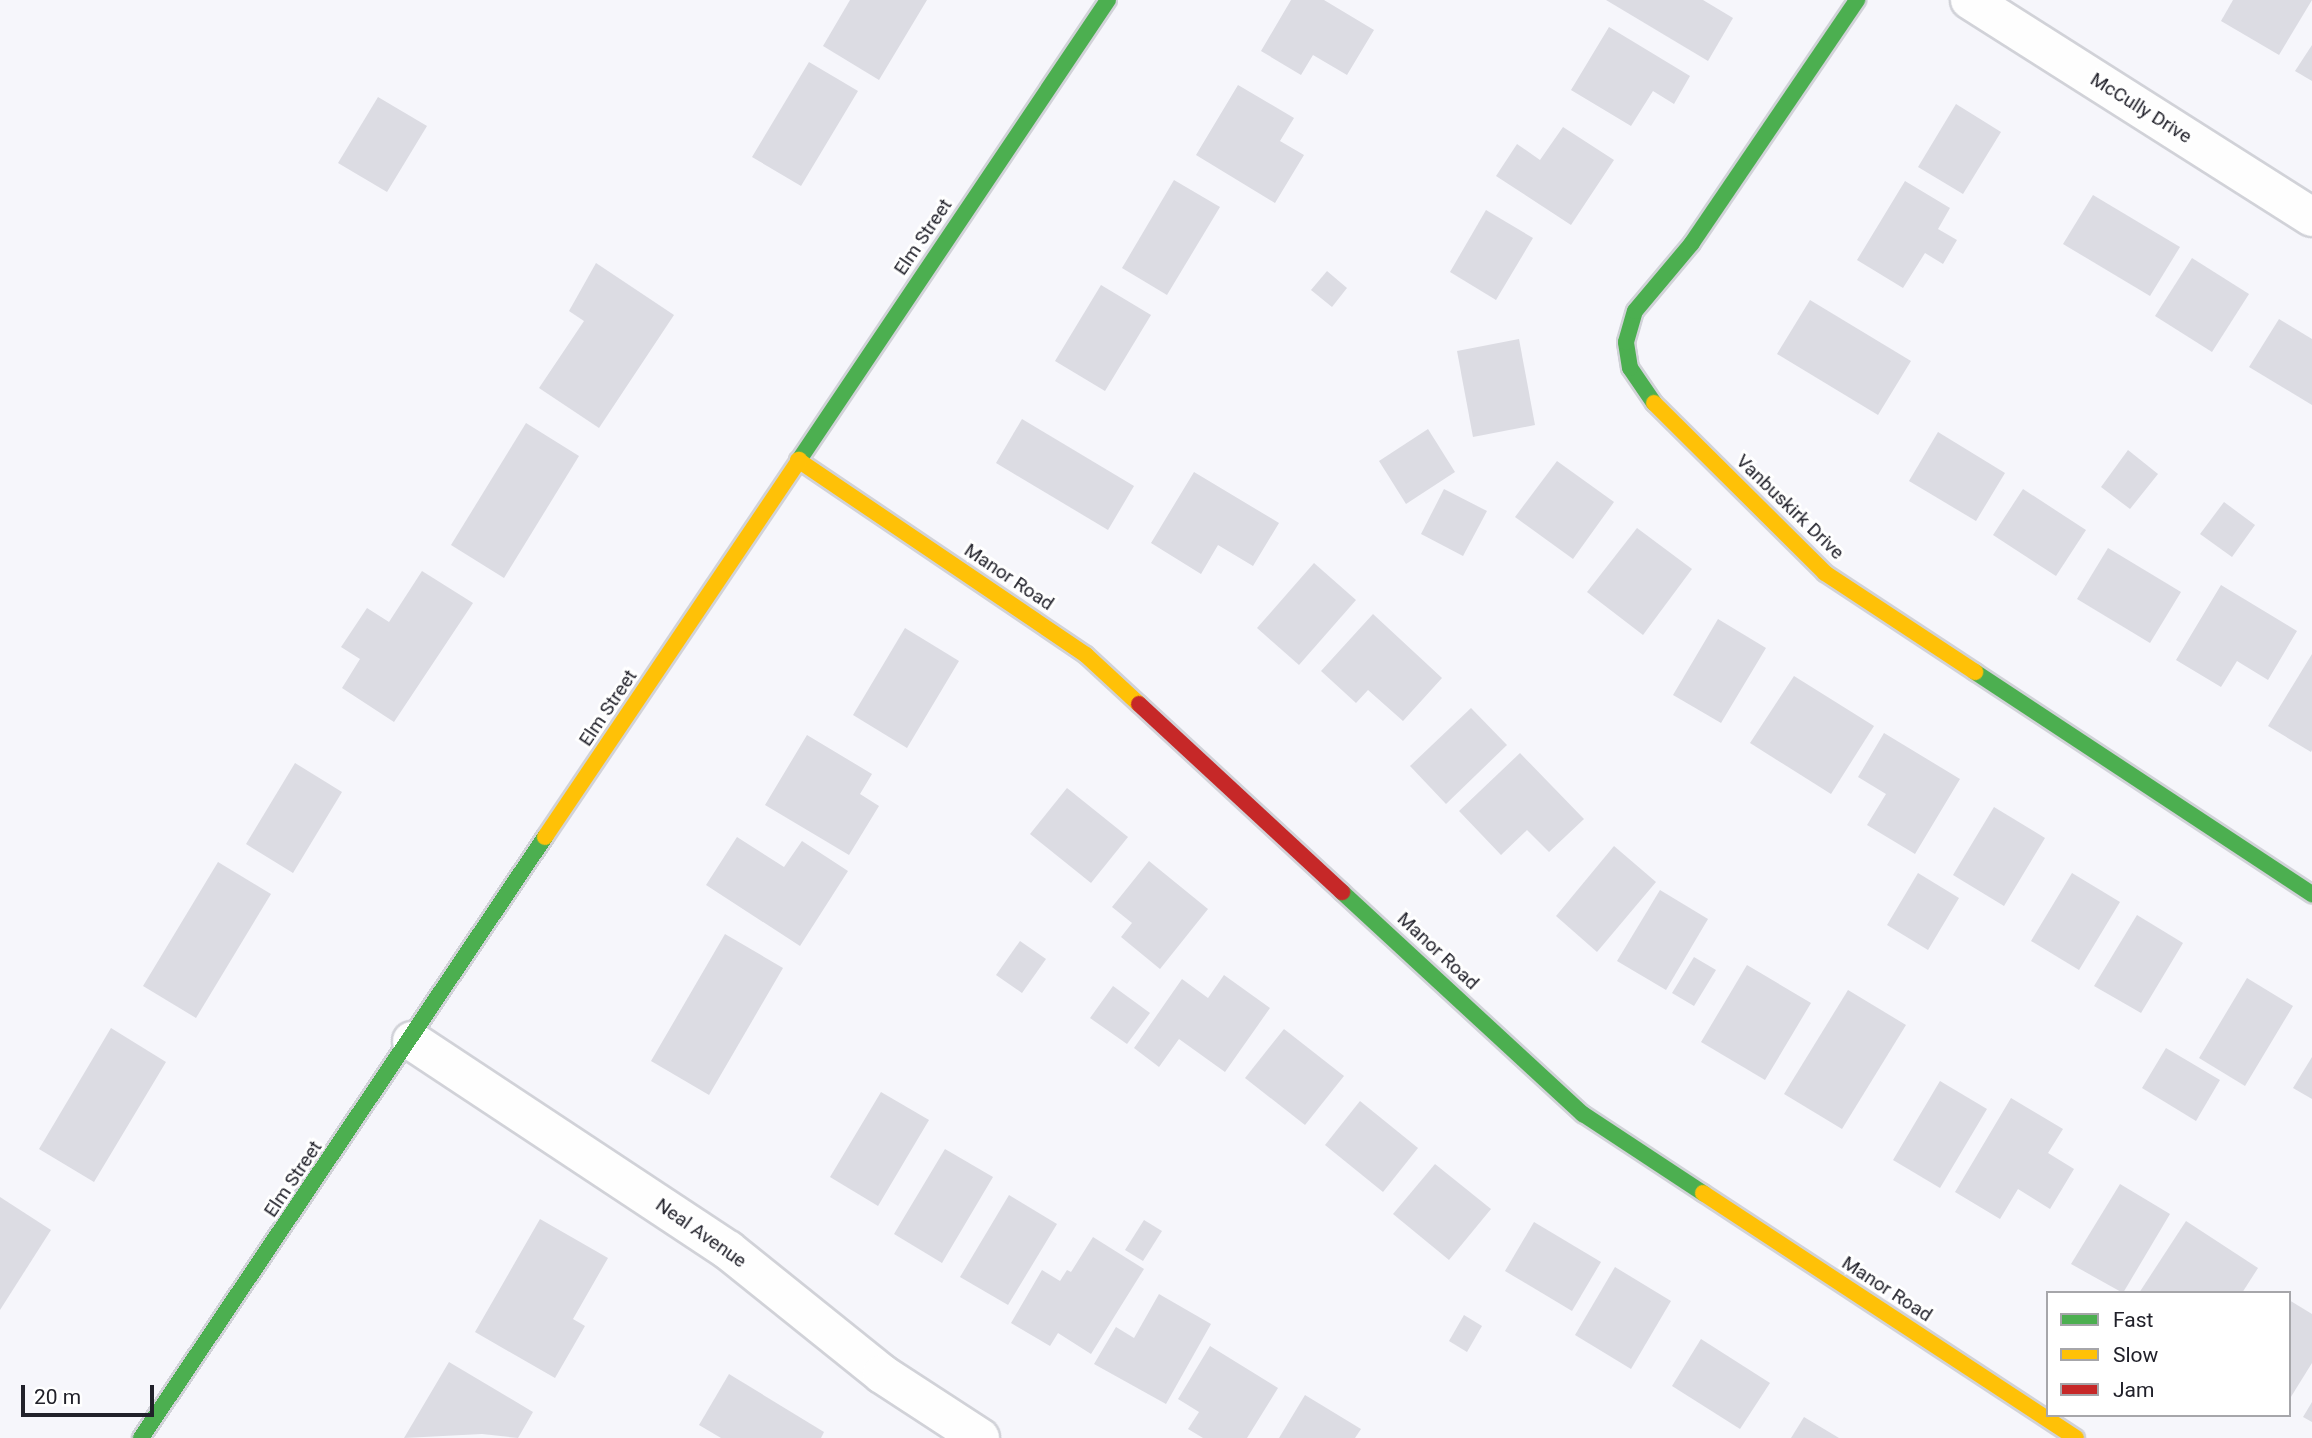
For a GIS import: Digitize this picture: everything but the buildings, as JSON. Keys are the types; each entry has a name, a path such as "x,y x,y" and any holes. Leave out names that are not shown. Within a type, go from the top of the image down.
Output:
{"street":[{"name":"Elm Street","path":"141,1438 412,1041 1108,0"},
{"name":"Vanbuskirk Drive","path":"1857,0 1692,243 1635,311 1626,342 1630,368 1645,394 1825,573 2312,894"},
{"name":"McCully Drive","path":"1970,0 2312,217"},
{"name":"Manor Road","path":"798,460 1086,655 1583,1114 2076,1438"},
{"name":"Neal Avenue","path":"412,1041 728,1250 882,1374 942,1428 979,1438"}],"traffic: fast":[{"path":"799,460 1108,0"},
{"path":"1654,403 1630,368 1626,342 1635,311 1692,243 1857,0"},
{"path":"1975,672 2312,894"},
{"path":"141,1438 545,837"},
{"path":"1342,892 1583,1114 1703,1193"}],"traffic: slow":[{"path":"1654,403 1825,573 1975,672"},
{"path":"798,460 1086,655 1139,704"},
{"path":"545,837 799,460"},
{"path":"1703,1193 2076,1438"}],"traffic: jam":[{"path":"1139,704 1342,892"}]}
